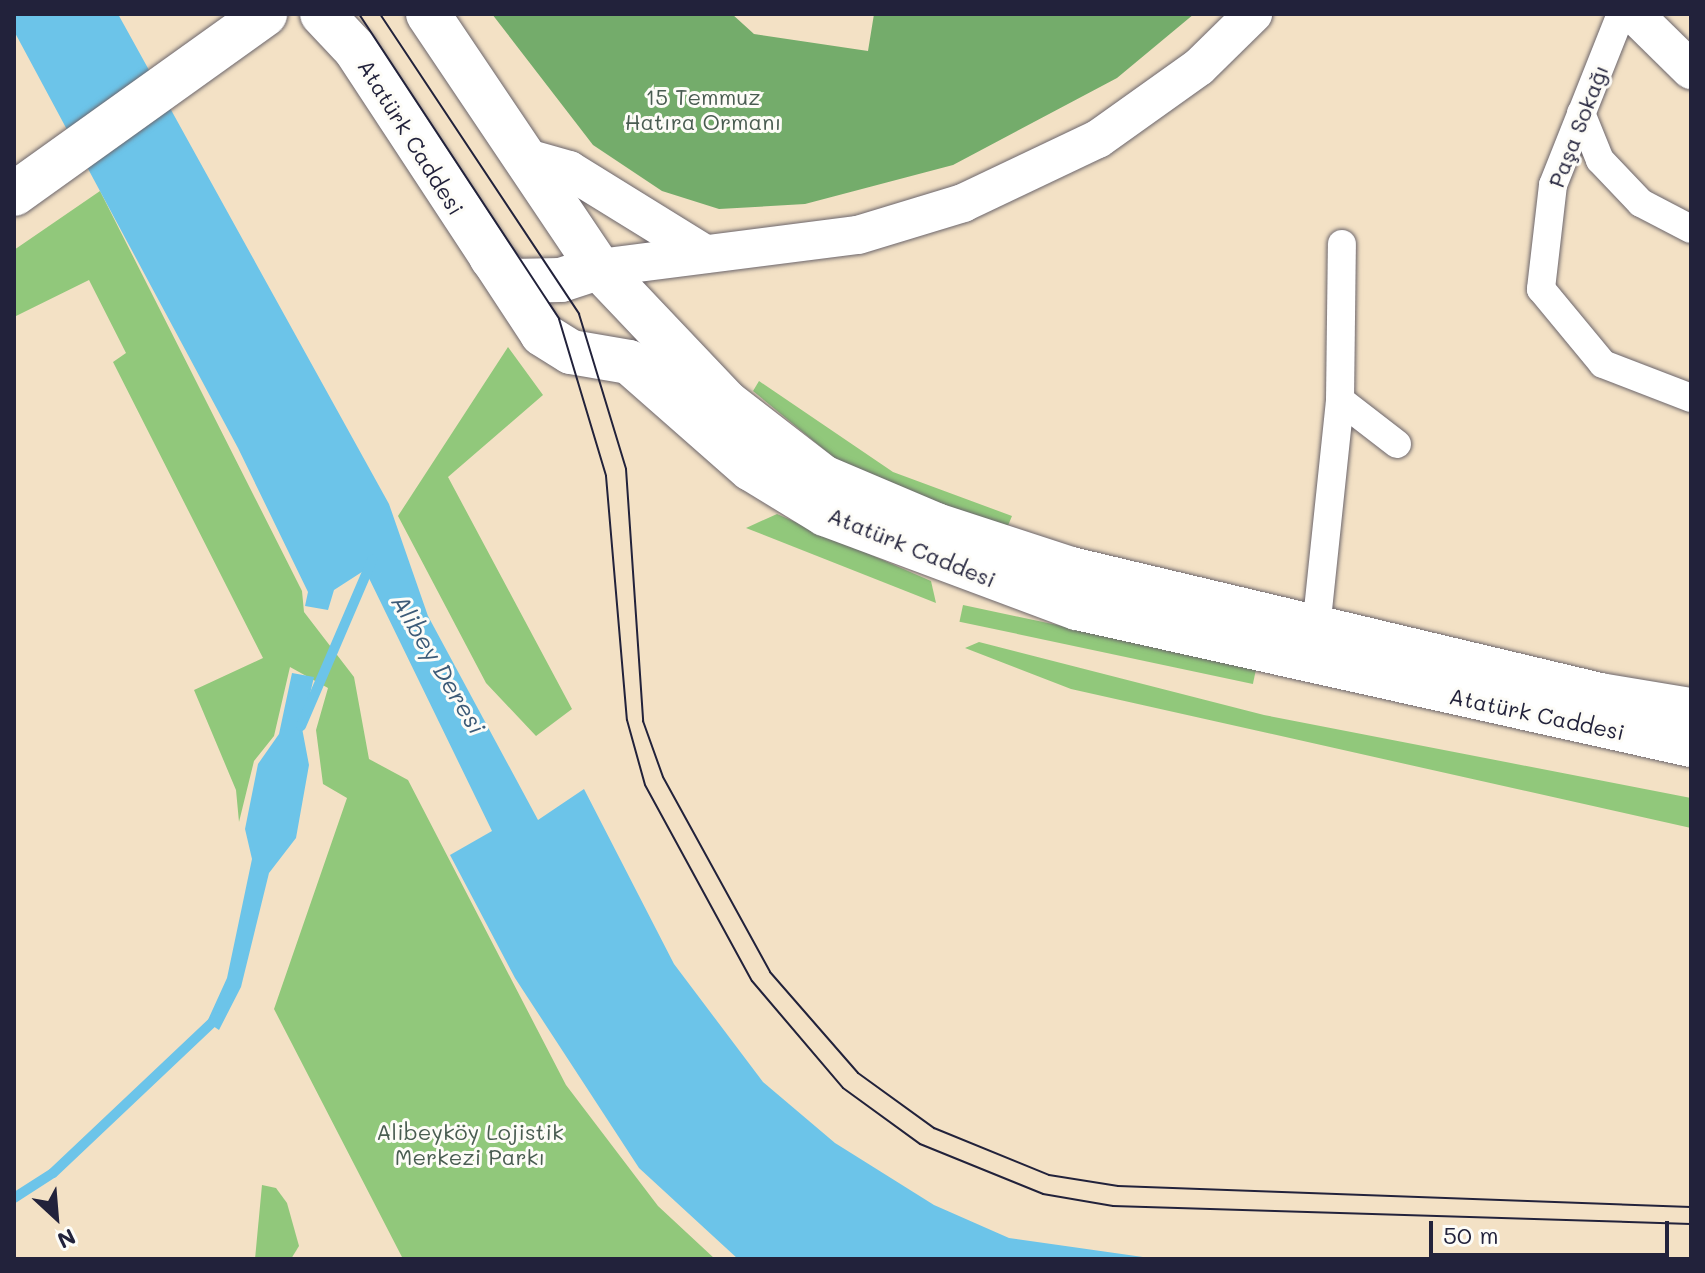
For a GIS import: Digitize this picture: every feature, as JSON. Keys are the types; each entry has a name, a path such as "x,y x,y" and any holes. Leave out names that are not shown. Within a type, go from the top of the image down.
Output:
{"main road":[{"path":"14,194 265,14"},
{"name":"Atatürk Caddesi","path":"428,14 527,158 561,220 599,268 726,402 788,454 860,496 1071,569 1316,629 1691,710"},
{"path":"478,243 511,281 561,280 599,268 858,235 963,203 1098,139 1199,67 1253,14"},
{"path":"1634,14 1691,70"},
{"name":"Atatürk Caddesi","path":"332,18 478,243 542,334 571,352 629,362 751,469 880,538 1077,608 1691,745"},
{"path":"527,158 569,170 705,254"}],"street":[{"name":"Paşa Sokağı","path":"1621,14 1553,185 1541,289 1603,364 1691,398"},
{"path":"1581,113 1600,160 1631,193 1691,229"},
{"path":"1316,629 1340,400 1342,244"},
{"path":"1340,400 1397,444"}],"green space":[{"name":"15 Temmuz Hatıra Ormanı","path":"492,14 732,14 754,34 868,51 874,14 1194,14 1117,78 953,165 805,204 719,209 662,191 593,145"},
{"name":"Alibeyköy Lojistik Merkezi Parkı","path":"100,191 302,591 304,612 354,677 369,759 408,780 566,1085 658,1206 715,1259 403,1259 274,1009 347,798 323,784 316,730 328,688 290,667 274,736 254,761 239,822 236,790 194,690 263,658 113,362 126,353 89,280 14,317 14,250"},
{"path":"508,347 543,395 448,477 572,709 536,736 486,683 398,516"},
{"path":"759,381 893,472 1012,516 1007,528 849,470 753,391"},
{"path":"777,514 931,581 936,603 746,528"},
{"path":"963,605 1256,667 1253,684 959,622"},
{"path":"979,642 1264,715 1691,798 1691,828 1071,689 965,648"},
{"path":"262,1185 276,1188 287,1203 299,1246 291,1259 255,1259"}],"water":[{"name":"Alibey Deresi","path":"14,14 118,14 389,504 428,616 538,820 584,789 674,964 763,1082 835,1143 934,1205 1009,1238 1157,1259 738,1259 639,1168 515,978 450,855 492,831 365,570 334,590 328,610 305,606 308,592 238,448 14,31"},
{"path":"292,673 314,677 302,728 309,765 296,838 269,873 241,987 219,1030 207,1022 227,978 252,859 245,829 258,764 279,734"}],"waterway":[{"path":"301,726 372,560"},
{"path":"14,1198 53,1173 218,1017"}],"tram line":[{"path":"359,14 559,319 606,476 627,720 645,785 752,981 843,1088 920,1144 1043,1194 1113,1206 1691,1224"},
{"path":"380,14 579,314 626,469 643,721 663,777 770,972 858,1073 934,1128 1049,1175 1118,1186 1691,1207"}]}
